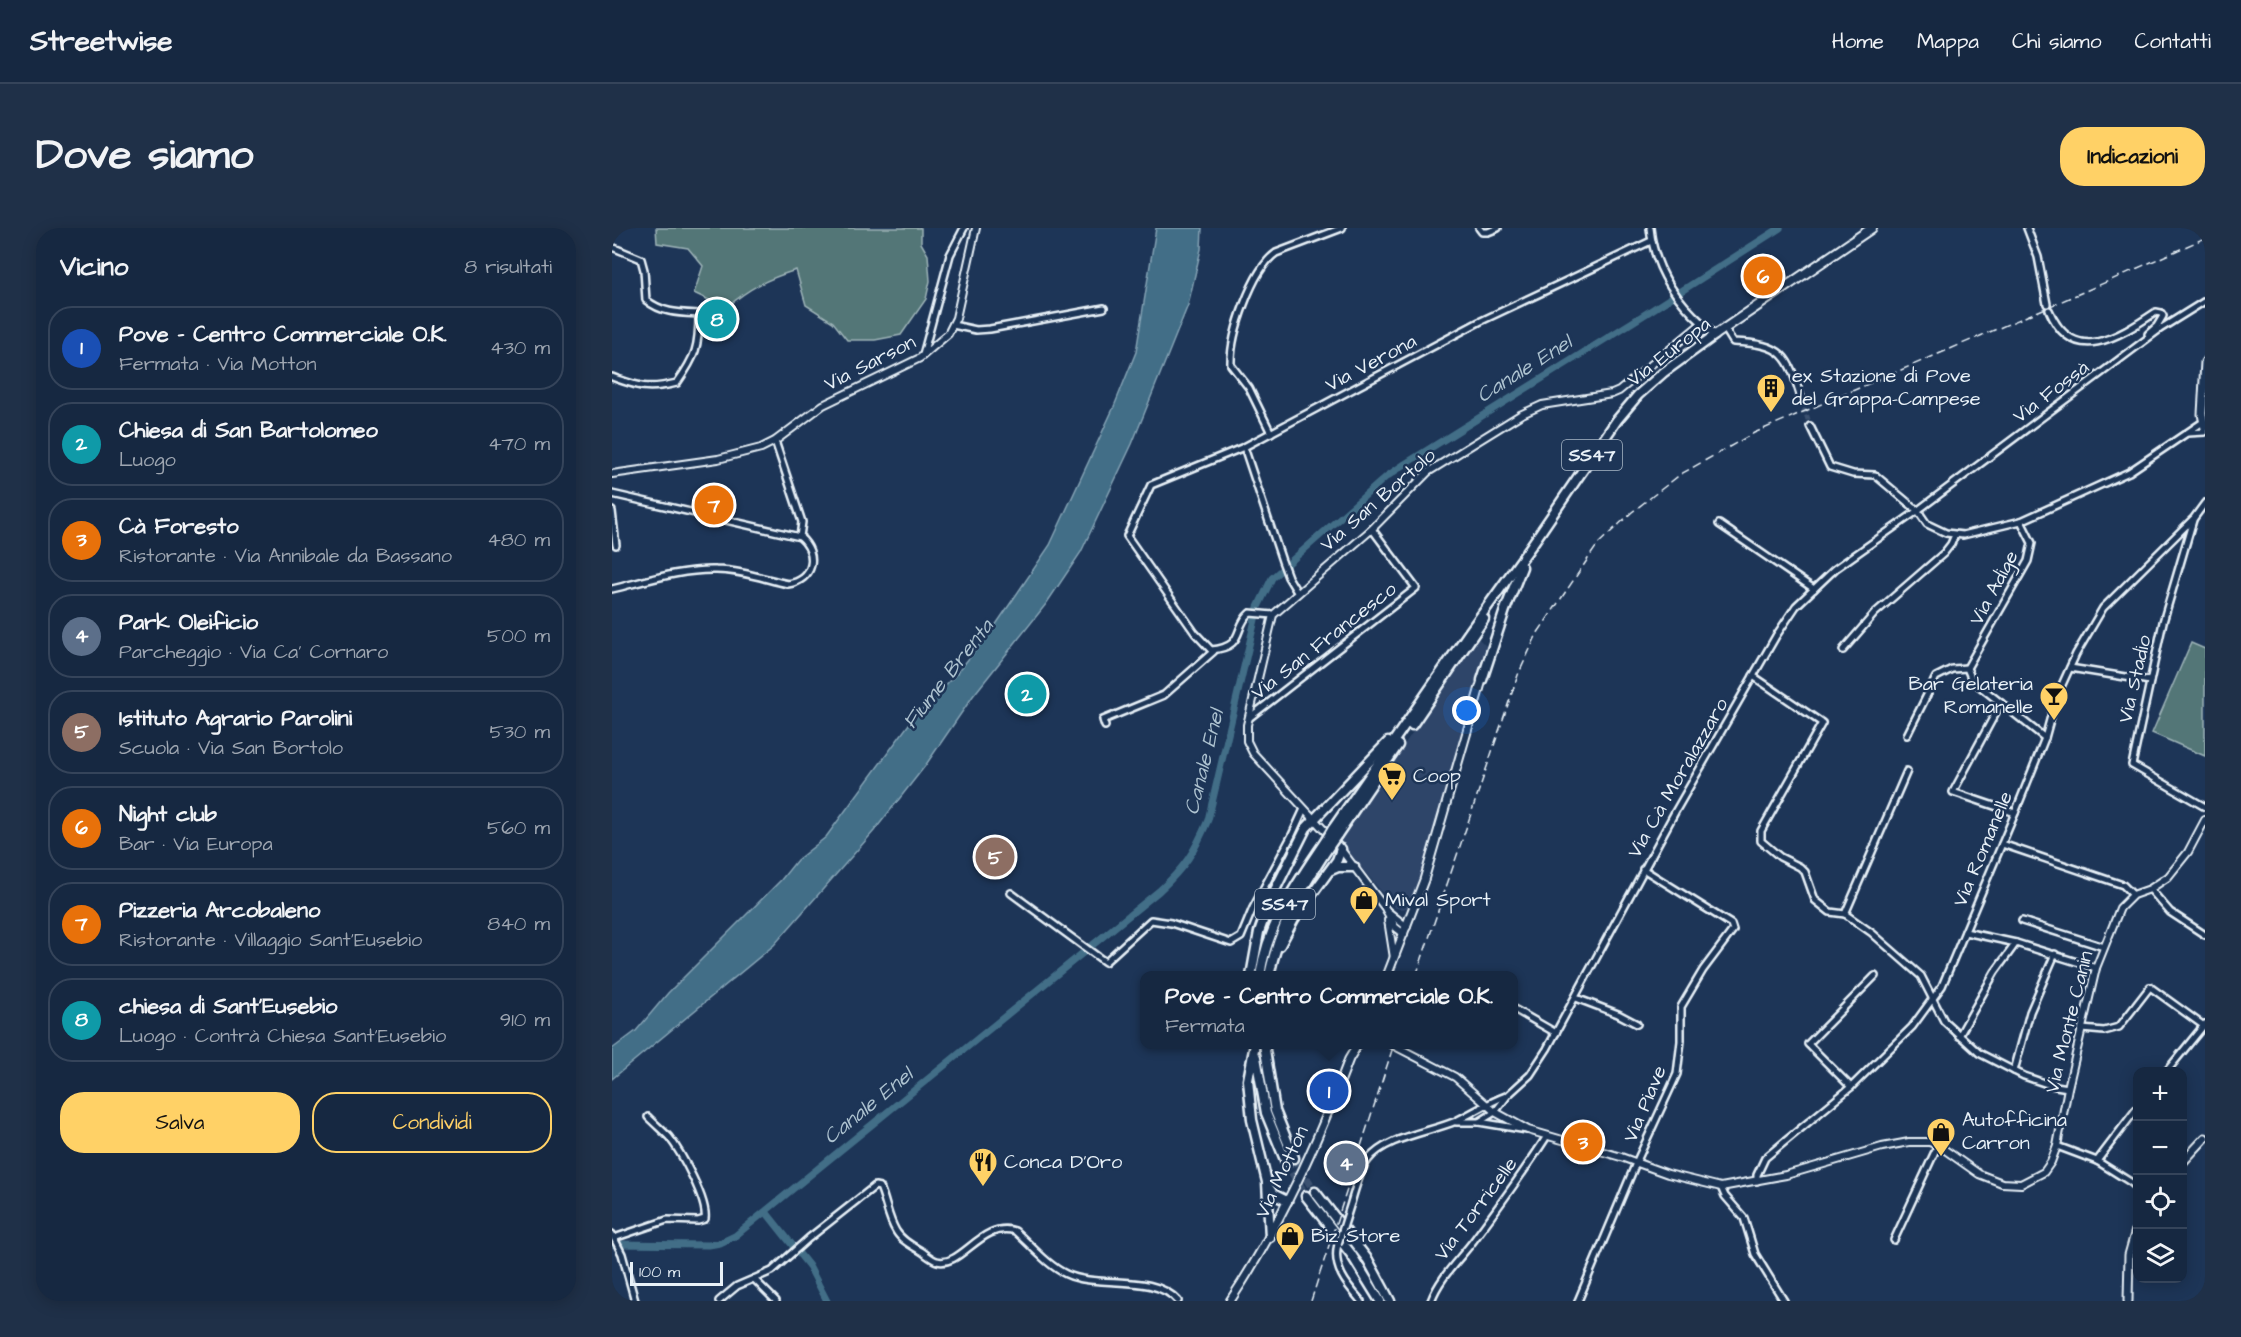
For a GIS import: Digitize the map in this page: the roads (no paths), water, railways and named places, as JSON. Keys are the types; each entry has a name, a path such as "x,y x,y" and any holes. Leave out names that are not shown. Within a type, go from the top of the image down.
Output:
{"highway":[{"name":"Via Europa","path":"1531,546 1604,437 1630,403 1664,372 1715,335"},
{"name":"SS47","path":"1261,971 1269,942 1288,897 1328,842 1400,732 1531,546"},
{"path":"1482,680 1513,588 1531,546"},
{"name":"SS47","path":"1334,833 1478,630 1496,597"},
{"path":"1252,971 1259,932 1272,896 1300,838 1314,819 1400,732"},
{"name":"SS47","path":"1270,971 1274,953 1293,904 1328,842"},
{"path":"1274,953 1330,870 1341,849"},
{"path":"1330,870 1338,867 1354,867"},
{"path":"1254,1049 1248,1080 1252,1120 1267,1182 1269,1237"},
{"path":"1256,1049 1266,1113 1290,1160 1275,1111 1265,1049"},
{"path":"1267,1182 1273,1194 1287,1201"},
{"path":"1315,1192 1368,1260 1390,1301"},
{"path":"1306,1196 1351,1254 1380,1301"}],"main road":[{"name":"Via Europa","path":"1715,335 1872,228"},
{"path":"2204,427 2205,362"},
{"path":"1389,971 1424,880 1482,680"},
{"name":"Via Motton","path":"1230,1301 1269,1237 1287,1201 1312,1150 1354,1049"},
{"path":"2187,1158 2205,1138"},
{"path":"2128,1301 2129,1255 2136,1229"}],"street":[{"path":"922,356 950,255 964,228"},
{"name":"Via Sarson","path":"612,474 741,454 761,448 775,441 823,405 922,356 948,334 953,325 962,299 976,228"},
{"path":"1271,433 1250,388 1231,365 1233,337 1258,271 1267,259 1276,252 1342,228"},
{"path":"1479,228 1482,232 1498,228"},
{"path":"1650,228 1651,241 1659,268 1671,290 1678,301 1715,335"},
{"path":"2027,228 2038,257 2048,308 2054,322 2078,343 2088,345 2100,343 2120,334 2156,312 2161,313 2163,316 2157,326 2131,347 2126,355"},
{"name":"Via Verona","path":"1216,650 1211,650 1195,633 1127,536 1151,486 1245,447 1479,322 1651,241"},
{"path":"612,247 640,259 644,270 646,300 654,306 673,313 699,314 698,346 693,360 677,383 642,388 612,377"},
{"name":"Via Fossà","path":"1918,511 2160,329 2205,301"},
{"path":"953,325 976,330 990,329 1104,308"},
{"name":"Via San Bortolo","path":"1273,615 1372,529 1428,472 1511,421 1542,405 1612,394 1630,382 1701,323"},
{"path":"1725,328 1733,342 1768,346 1785,355 1793,369 1802,401"},
{"path":"1810,426 1830,466 1852,474 1875,474 1918,511 1927,524 1955,535 2020,521 2129,472 2186,433 2204,427"},
{"path":"2186,433 2204,427"},
{"path":"775,441 802,522 800,537"},
{"path":"1245,447 1282,561 1297,592"},
{"path":"612,494 800,537 810,549 812,559 810,570 798,583 788,585 719,570 706,570 688,571 612,589"},
{"name":"Via Romanelle","path":"1757,1181 1756,1175 1765,1158 1851,1088 1912,1027 1942,986 2015,813 2045,738 2056,698 2070,668 2103,608 2194,518 2205,503"},
{"path":"612,511 616,545"},
{"name":"Via Cà Moralazzaro","path":"1495,1112 1508,1095 1530,1076 1556,1033 1643,869 1753,676 1796,606 1835,569 1918,511"},
{"name":"Via Stadio","path":"2194,518 2163,622 2132,765 2205,807"},
{"name":"Via Adige","path":"1966,668 2028,561 2032,543 2020,521"},
{"path":"1719,524 1814,589"},
{"name":"Via San Francesco","path":"1248,718 1416,588 1372,529"},
{"path":"1843,650 1875,613 1944,553 1955,535"},
{"path":"1105,726 1103,720 1164,695 1216,650 1223,649 1234,641 1245,617 1250,613 1273,615 1248,718 1247,741 1253,753 1341,849 1385,908 1406,931"},
{"path":"1907,735 1936,677 1952,669 1966,668 1972,680 2045,738"},
{"path":"2070,668 2150,681"},
{"path":"1753,676 1822,723 1761,831 1761,841 1780,857 1805,872 1815,900 1830,912 1845,914 1872,933 1921,976 1944,1021 1985,1057 2050,1085 2068,1088"},
{"path":"2001,703 1953,792 2015,813"},
{"path":"1845,914 1907,771"},
{"path":"1011,892 1105,962 1151,920 1172,923 1231,943 1236,942 1304,809"},
{"path":"2002,844 2123,885 2133,895 2150,889 2168,877 2188,852 2205,820"},
{"name":"Via Piave","path":"1636,1163 1677,1074 1681,1041 1681,1007 1703,970 1733,930 1731,924 1643,869"},
{"path":"2150,889 2170,912 2205,935"},
{"name":"Via Monte Canin","path":"1938,1145 1979,1174 1992,1180 2012,1185 2030,1181 2044,1172 2057,1146 2096,968 2120,908 2133,895"},
{"path":"1385,908 1395,958"},
{"path":"2022,921 2104,947"},
{"path":"1965,932 2016,943 2096,968"},
{"path":"1959,1036 1995,972 2016,943"},
{"path":"2014,1071 2030,1012 2055,954"},
{"path":"1851,1088 1808,1044 1875,976"},
{"path":"2082,1029 2104,1031 2119,1027 2151,987 2204,1025 2169,1067"},
{"path":"1576,998 1637,1024"},
{"path":"1518,1011 1556,1033"},
{"path":"1401,1049 1455,1077 1495,1112 1528,1131"},
{"name":"Via Cà Moralazzaro","path":"1454,1122 1508,1095"},
{"path":"1479,1122 1495,1112"},
{"path":"2097,1161 2133,1114"},
{"path":"635,1301 622,1254 613,1236 668,1220 698,1221 705,1219 706,1213 679,1152 670,1139 648,1117"},
{"path":"1361,1301 1346,1282 1337,1265 1336,1252 1362,1170 1368,1159 1382,1148 1454,1122 1479,1122 1528,1131 1668,1174 1720,1187 1757,1181 1882,1147 1909,1142 1929,1142 1938,1145 1894,1240"},
{"name":"Via Torricelle","path":"1431,1301 1447,1273 1518,1182 1547,1136"},
{"path":"2057,1146 2097,1161 2133,1183"},
{"path":"1578,1301 1636,1163"},
{"path":"719,1301 737,1286 772,1270 875,1186 880,1187 897,1234 910,1245 939,1261 957,1255 996,1229 1005,1228 1015,1231 1064,1273 1087,1279 1164,1289 1178,1301"},
{"path":"1720,1187 1744,1218 1755,1254 1784,1301"},
{"path":"754,1279 776,1301"}],"waterway":[{"name":"Canale Enel","path":"612,1244 709,1245 735,1236 1159,891 1188,859 1208,820 1258,607 1272,578 1386,477 1780,228"},
{"path":"766,1212 809,1266 827,1301"}],"tunnel":[{"path":"1802,401 1810,426"},
{"path":"1294,1158 1315,1192"},
{"path":"1286,1162 1306,1196"}],"railway":[{"path":"1418,971 1518,675 1537,634 1598,544 1632,512 1681,474 1754,433 2205,238"},
{"path":"1311,1301 1392,1049"}],"place":[{"name":"Night club","path":"1763,276"},
{"name":"chiesa di Sant'Eusebio","path":"717,319"},
{"name":"ex Stazione di Pove del Grappa-Campese","path":"1771,414"},
{"name":"Pizzeria Arcobaleno","path":"714,505"},
{"name":"Chiesa di San Bartolomeo","path":"1027,694"},
{"name":"Bar Gelateria Romanelle","path":"2054,722"},
{"name":"Coop","path":"1392,802"},
{"name":"Istituto Agrario Parolini","path":"995,857"},
{"name":"Mival Sport","path":"1364,926"},
{"name":"Pove - Centro Commerciale O.K.","path":"1329,1091"},
{"name":"Cà Foresto","path":"1583,1142"},
{"name":"Autofficina Carron","path":"1941,1158"},
{"name":"Park Oleificio","path":"1346,1163"},
{"name":"Conca D'Oro","path":"983,1188"},
{"name":"Biz Store","path":"1290,1262"}],"water label":[{"name":"Fiume Brenta","path":"948,674"}]}
